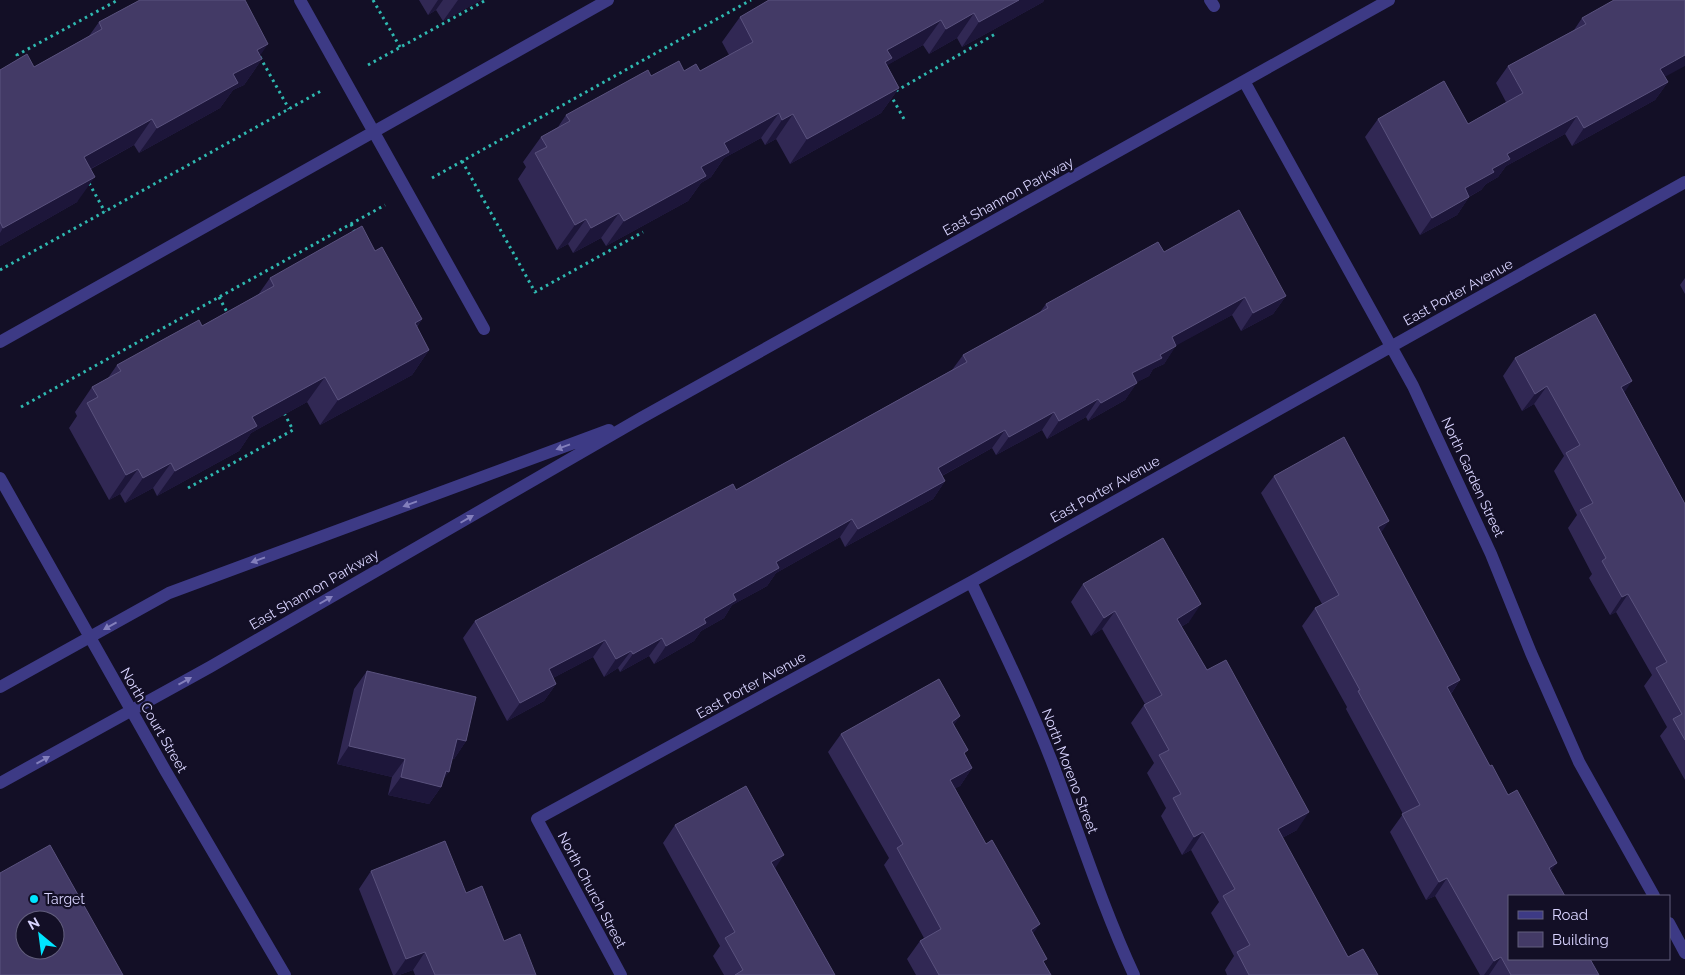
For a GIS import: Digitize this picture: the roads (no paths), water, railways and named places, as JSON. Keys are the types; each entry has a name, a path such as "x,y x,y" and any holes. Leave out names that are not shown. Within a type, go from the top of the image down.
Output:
{"street":[{"path":"300,0 484,329"},
{"path":"0,342 608,0"},
{"name":"East Shannon Parkway","path":"0,783 131,711 641,418 1389,0"},
{"name":"North Garden Street","path":"1244,81 1392,346 1445,451 1488,545 1531,652 1579,762 1653,895"},
{"name":"East Porter Avenue","path":"537,819 971,582 1685,182"},
{"name":"East Shannon Parkway","path":"0,687 169,593 641,418"},
{"name":"North Court Street","path":"0,478 89,638 285,975"},
{"name":"North Moreno Street","path":"971,582 1041,735 1075,823 1098,892 1134,975"},
{"name":"North Church Street","path":"537,819 621,975"},
{"path":"1670,925 1685,953"}],"place":[{"name":"Target","path":"34,899"}]}
